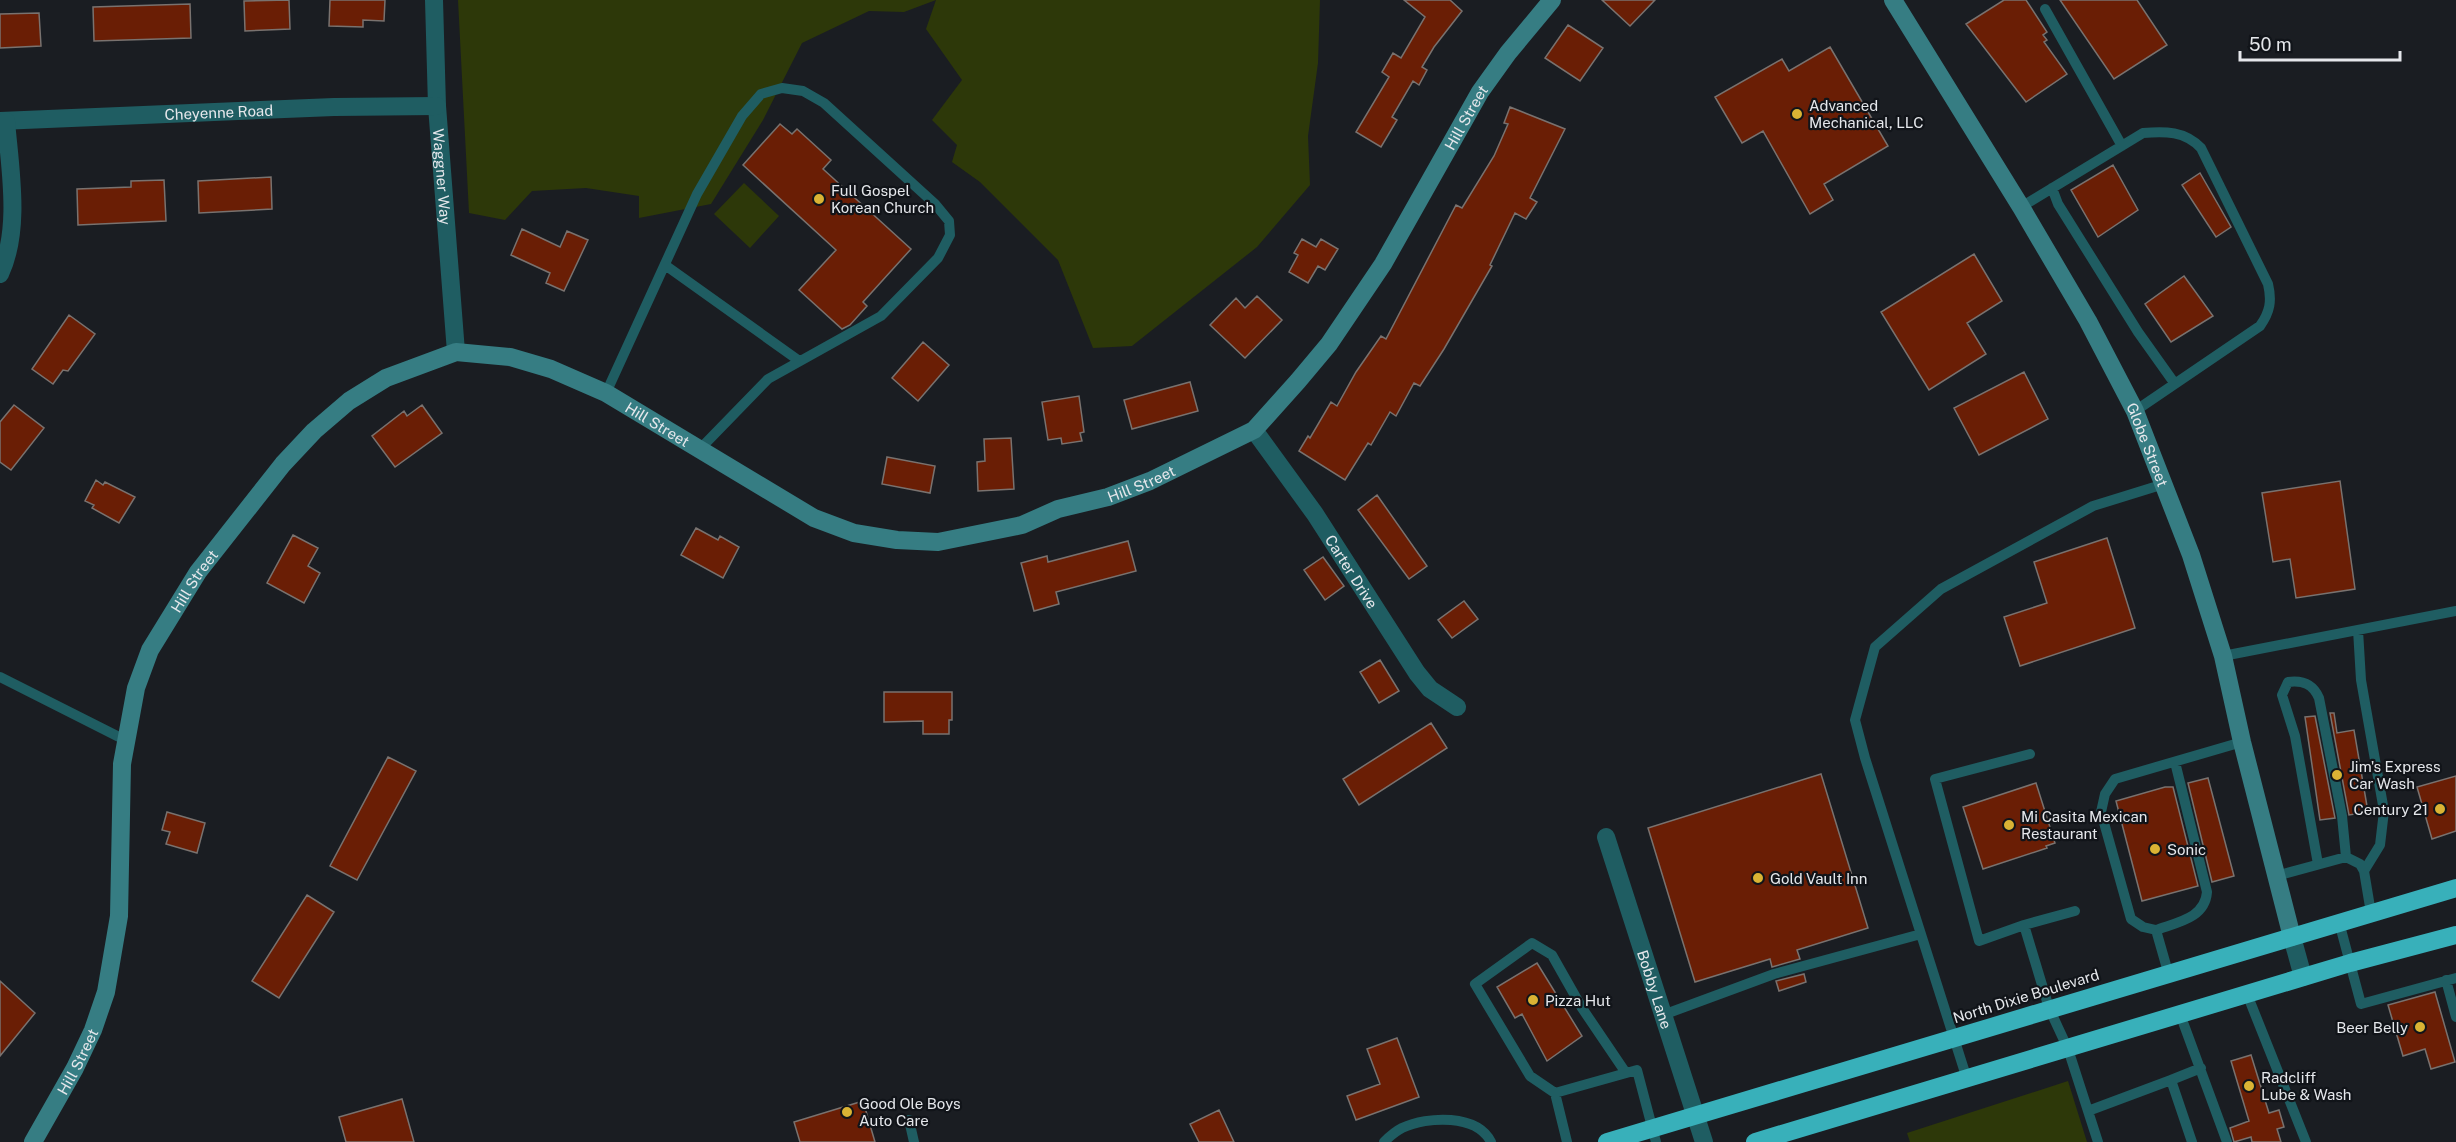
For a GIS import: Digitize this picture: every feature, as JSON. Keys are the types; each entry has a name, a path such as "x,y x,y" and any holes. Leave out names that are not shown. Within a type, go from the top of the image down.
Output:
{"highway":[{"name":"North Dixie Boulevard","path":"1607,1142 1655,1135 1696,1115 2168,972 2456,888"},
{"path":"1755,1142 2350,963 2456,934"}],"street":[{"name":"Waggner Way","path":"434,0 437,106 456,352"},
{"name":"Hill Street","path":"33,1142 75,1068 93,1030 111,973 119,916 120,802 125,740 136,688 150,650 171,612 198,572 283,464 314,430 348,401 386,378 456,352 510,357 551,369 606,393 814,518 854,533 897,540 938,542 1022,525 1058,509 1108,497 1150,481 1254,430 1329,344 1383,264 1480,92 1508,53 1552,0"},
{"name":"Globe Street","path":"1893,0 2021,207 2088,321 2135,411 2164,484 2223,656 2242,742 2292,937"},
{"name":"Cheyenne Road","path":"3,121 334,107 437,106"},
{"path":"0,274 10,242 11,219 3,121"},
{"name":"Carter Drive","path":"1254,430 1315,514 1417,673 1430,688 1457,707"},
{"name":"Bobby Lane","path":"1606,837 1704,1142"},
{"path":"2292,937 2303,977"}],"lane":[{"path":"2045,9 2122,146"},
{"path":"606,393 698,194 742,116 761,93 782,88 803,91 824,103 935,204 949,221 951,235 938,258 881,316 798,360 768,379 699,450"},
{"path":"2021,207 2143,133 2166,130 2192,139 2201,148 2268,284 2271,296 2270,313 2260,326 2135,411"},
{"path":"2052,188 2058,204 2138,332 2175,384"},
{"path":"665,265 798,360"},
{"path":"1967,1079 1855,720 1875,647 1941,589 2093,506 2164,484"},
{"path":"2223,656 2456,611"},
{"path":"2358,630 2361,680 2384,811 2380,844 2364,871"},
{"path":"0,677 125,740"},
{"path":"2318,864 2295,736 2282,695 2288,682 2302,682 2309,685 2319,698 2342,816 2346,857"},
{"path":"2175,762 2207,892 2206,904 2199,914 2156,930 2143,927 2131,919 2101,812 2105,794 2115,779 2242,742"},
{"path":"2030,753 1935,779 1979,941 2024,925 2075,911"},
{"path":"2276,876 2346,857 2360,864 2364,871 2372,913"},
{"path":"2339,922 2361,1004 2451,979 2456,1017"},
{"path":"2024,925 2049,1008 2068,1049 2098,1142"},
{"path":"2156,930 2168,972"},
{"path":"1663,1015 1774,974 1921,934"},
{"path":"1567,1142 1555,1093 1530,1076 1475,984 1532,943 1551,955 1592,1025 1626,1073"},
{"path":"2247,994 2306,1142"},
{"path":"2180,1014 2227,1142"},
{"path":"2088,1111 2201,1068"},
{"path":"1555,1093 1637,1070 1655,1135"},
{"path":"2171,1080 2192,1142"},
{"path":"1384,1142 1402,1128 1437,1119 1465,1122 1486,1132 1491,1142"},
{"path":"909,1120 914,1142"}],"green space":[{"path":"458,0 936,0 904,12 869,11 802,43 763,120 711,204 639,218 639,196 586,188 532,191 505,220 469,213"},
{"path":"936,0 1320,0 1318,63 1308,136 1310,185 1257,247 1132,346 1093,348 1058,260 980,182 952,162 957,145 932,120 962,80 926,29"},
{"path":"744,183 779,216 750,248 714,214"},
{"path":"2068,1081 2087,1142 1910,1142 1907,1133"}],"building":[{"path":"289,0 290,29 245,31 244,1"},
{"path":"330,0 385,0 384,21 363,20 363,27 329,26"},
{"path":"1404,0 1450,0 1462,11 1434,47 1422,67 1427,70 1419,85 1413,81 1392,117 1397,120 1381,147 1356,132 1389,77 1382,72 1393,53 1401,58 1425,17"},
{"path":"1602,0 1655,0 1630,26"},
{"path":"2004,0 2026,0 2047,32 2043,35 2047,40 2044,42 2067,74 2026,102 1966,24"},
{"path":"2060,0 2137,0 2167,45 2114,79"},
{"path":"190,4 191,38 94,41 93,7"},
{"path":"39,13 41,46 0,48 0,14"},
{"path":"1568,25 1603,48 1580,81 1545,58"},
{"name":"Advanced Mechanical, LLC","path":"1830,47 1888,146 1824,184 1833,200 1810,214 1763,131 1742,143 1715,97 1782,59 1789,71"},
{"path":"1510,107 1565,129 1530,198 1537,202 1526,219 1515,213 1490,265 1492,266 1444,349 1420,386 1414,383 1396,416 1390,412 1371,445 1368,443 1345,480 1299,451 1308,436 1310,438 1331,402 1337,406 1356,372 1381,336 1386,339 1456,205 1462,208 1494,156 1508,124 1504,123"},
{"name":"Full Gospel Korean Church","path":"780,124 792,134 797,129 831,160 823,169 911,249 863,302 867,306 850,325 842,329 799,290 836,250 743,165"},
{"path":"2113,165 2138,210 2098,237 2071,190"},
{"path":"2200,173 2231,227 2216,237 2182,185"},
{"path":"271,177 272,209 199,213 198,181"},
{"path":"164,180 166,221 78,225 77,189 131,187 131,181"},
{"path":"522,229 560,247 567,231 588,240 564,291 546,283 550,273 511,255"},
{"path":"1302,239 1316,247 1321,239 1338,249 1325,270 1318,266 1308,283 1289,272 1298,255 1294,253"},
{"path":"1974,254 2002,301 1967,323 1986,354 1929,390 1881,312"},
{"path":"2184,276 2213,316 2171,342 2145,304"},
{"path":"1257,296 1282,320 1245,358 1210,325 1236,298 1245,308"},
{"path":"69,315 95,334 68,371 63,370 53,384 32,369"},
{"path":"923,342 949,365 918,401 892,378"},
{"path":"2024,372 2048,419 1979,455 1954,408"},
{"path":"1190,382 1198,411 1132,429 1124,400"},
{"path":"1079,396 1084,432 1080,433 1082,441 1062,444 1061,438 1048,440 1042,402"},
{"path":"14,405 44,428 11,470 0,462 0,422"},
{"path":"422,405 442,433 395,467 372,436 404,411 407,416"},
{"path":"1011,438 1014,489 978,491 977,462 985,461 984,439"},
{"path":"887,457 935,466 930,493 882,484"},
{"path":"96,480 135,497 119,523 92,508 94,505 85,501"},
{"path":"2340,481 2355,589 2296,598 2290,559 2273,562 2262,493"},
{"path":"1377,495 1427,566 1409,579 1358,510"},
{"path":"696,528 718,540 720,536 739,547 723,578 681,555"},
{"path":"293,535 318,548 308,566 320,573 304,603 267,583"},
{"path":"2107,538 2135,628 2020,666 2004,617 2047,603 2034,562"},
{"path":"1128,541 1136,571 1056,592 1059,604 1034,611 1021,563 1047,556 1048,562"},
{"path":"1323,557 1344,586 1325,600 1304,570"},
{"path":"1464,601 1478,619 1452,638 1438,620"},
{"path":"1380,660 1399,691 1379,703 1360,672"},
{"path":"884,692 952,692 952,720 949,720 949,734 923,734 923,721 884,722"},
{"path":"2330,713 2334,713 2337,733 2354,730 2368,812 2349,815"},
{"path":"2315,716 2335,818 2320,820 2305,717"},
{"path":"1431,723 1447,748 1359,805 1343,779"},
{"path":"388,757 416,771 357,880 330,866"},
{"name":"Gold Vault Inn","path":"1821,774 1868,928 1797,950 1800,959 1772,967 1770,959 1695,982 1648,828"},
{"name":"Century 21","path":"2456,776 2456,831 2432,839 2417,787"},
{"path":"2208,778 2234,876 2212,882 2188,783"},
{"name":"Mi Casita Mexican Restaurant","path":"2036,783 2055,843 2046,846 2047,848 1983,869 1963,807"},
{"name":"Sonic","path":"2165,787 2173,787 2198,886 2142,901 2116,801"},
{"path":"167,812 205,823 197,853 166,844 170,832 162,830"},
{"path":"307,895 334,912 279,998 252,981"},
{"name":"Pizza Hut","path":"1537,963 1582,1036 1547,1061 1522,1014 1515,1018 1497,987"},
{"path":"1804,974 1806,982 1779,991 1776,981"},
{"path":"0,981 35,1013 0,1056"},
{"name":"Beer Belly","path":"2435,992 2455,1062 2431,1069 2425,1049 2403,1056 2388,1005"},
{"path":"1397,1038 1419,1097 1356,1120 1347,1096 1380,1084 1367,1049"},
{"name":"Radcliff Lube & Wash","path":"2251,1055 2269,1113 2279,1110 2284,1127 2277,1129 2281,1142 2252,1142 2251,1137 2234,1142 2230,1128 2249,1121 2231,1061"},
{"path":"402,1099 414,1142 346,1142 339,1117"},
{"name":"Good Ole Boys Auto Care","path":"863,1101 875,1142 800,1142 794,1122"},
{"path":"1219,1110 1234,1142 1199,1142 1190,1124"}],"place":[{"name":"Advanced Mechanical, LLC","path":"1797,114"},
{"name":"Full Gospel Korean Church","path":"819,199"},
{"name":"Jim's Express Car Wash","path":"2337,775"},
{"name":"Century 21","path":"2440,809"},
{"name":"Mi Casita Mexican Restaurant","path":"2009,825"},
{"name":"Sonic","path":"2155,849"},
{"name":"Gold Vault Inn","path":"1758,878"},
{"name":"Pizza Hut","path":"1533,1000"},
{"name":"Beer Belly","path":"2420,1027"},
{"name":"Radcliff Lube & Wash","path":"2249,1086"},
{"name":"Good Ole Boys Auto Care","path":"847,1112"}]}
